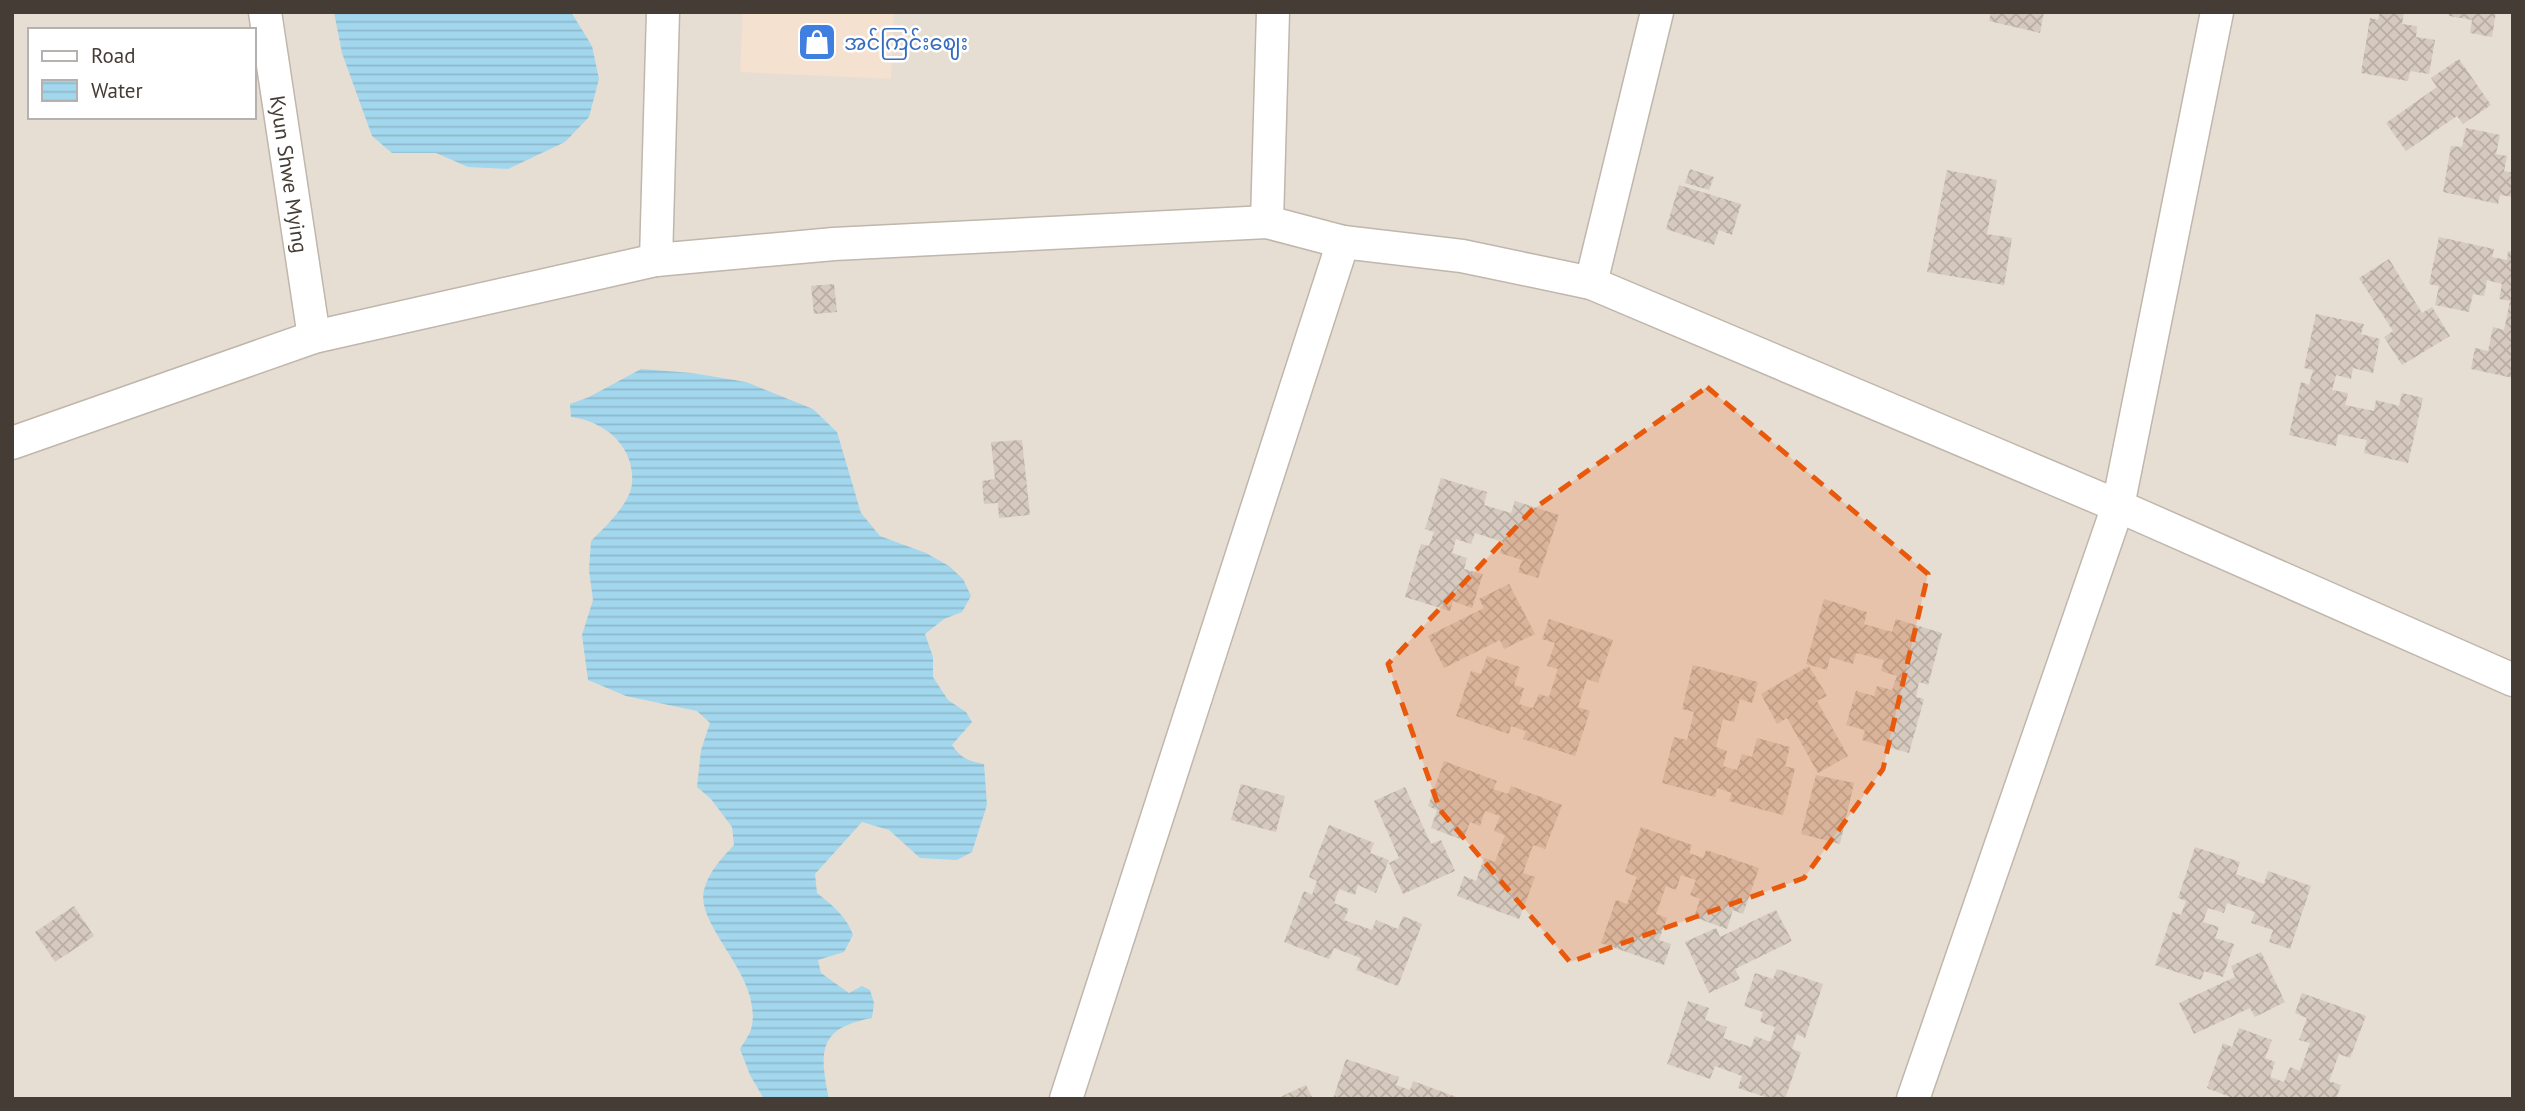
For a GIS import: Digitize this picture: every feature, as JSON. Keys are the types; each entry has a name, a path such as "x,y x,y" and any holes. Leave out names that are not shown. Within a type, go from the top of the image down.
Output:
{"street":[{"name":"Kyun Shwe Mying","path":"265,12 314,337"},
{"path":"656,260 663,12"},
{"path":"1267,222 1273,12"},
{"path":"1591,283 1657,12"},
{"path":"1913,1099 2118,506 2217,12"},
{"path":"12,443 314,337 656,260 834,244 1267,222 1343,242 1462,256 1591,283 2118,506 2513,680"},
{"path":"1066,1099 1343,242"}],"highlighted area":[{"path":"1707,387 1928,574 1883,769 1804,878 1570,962 1440,810 1388,664 1532,510"}],"shaded area":[{"path":"12,12 2513,12 2513,1099 12,1099"},
{"name":"အင်ကြင်းဈေး","path":"743,12 894,12 891,79 740,72"}],"water":[{"path":"334,12 571,12 592,46 599,79 589,117 565,142 508,169 468,167 436,153 392,153 372,136 342,53"},
{"path":"641,369 692,373 746,382 813,409 837,432 861,513 880,536 926,553 949,566 963,579 971,596 962,612 944,619 925,634 933,657 933,677 948,700 966,712 972,722 952,745 965,758 984,764 987,805 972,852 957,860 920,858 889,830 862,822 815,874 817,893 843,917 853,935 844,952 818,960 821,973 849,993 862,986 870,990 874,1003 872,1018 841,1028 826,1044 824,1068 829,1099 764,1099 750,1075 740,1049 752,1025 752,1006 747,988 709,919 704,904 704,890 709,877 734,845 732,827 711,799 697,787 701,750 710,723 697,711 626,696 588,680 582,635 593,600 589,570 591,541 627,499 632,483 632,470 623,447 615,438 595,424 571,417 570,404 589,397"}],"building":[{"path":"1991,12 2044,12 2040,33 1989,21"},
{"path":"2380,12 2404,12 2402,24 2417,26 2416,37 2435,40 2429,74 2410,71 2408,81 2361,73 2370,18 2378,20"},
{"path":"2449,12 2496,12 2492,37 2470,33 2472,20 2449,16"},
{"path":"2459,59 2491,105 2463,124 2457,116 2406,151 2386,123 2437,87 2431,78"},
{"path":"2466,128 2500,135 2496,154 2507,156 2504,171 2513,173 2513,197 2500,195 2498,204 2443,192 2451,146 2462,147"},
{"path":"1690,169 1714,177 1709,190 1685,183"},
{"path":"1947,170 1997,180 1987,234 2012,238 2004,285 1927,272"},
{"path":"1679,185 1741,204 1732,235 1719,230 1714,245 1666,229"},
{"path":"2439,237 2494,249 2492,257 2507,260 2508,251 2513,252 2513,378 2471,369 2475,348 2488,351 2493,327 2504,330 2510,301 2499,299 2502,284 2487,280 2484,296 2473,294 2469,312 2435,305 2439,286 2429,284"},
{"path":"2389,259 2422,313 2432,307 2450,336 2402,365 2384,337 2393,331 2359,278"},
{"path":"834,284 837,312 814,314 811,286"},
{"path":"2316,314 2364,324 2361,334 2380,339 2373,373 2353,368 2351,379 2336,375 2332,390 2348,393 2345,405 2374,411 2376,400 2399,406 2402,393 2423,398 2408,463 2364,453 2367,440 2338,434 2336,446 2289,435 2301,382 2309,385 2313,370 2304,368"},
{"path":"1022,440 1030,515 999,518 998,503 984,504 982,481 995,479 991,442"},
{"path":"1441,478 1487,492 1484,505 1511,513 1515,501 1559,515 1538,578 1518,572 1522,560 1500,553 1503,542 1475,533 1471,544 1456,539 1452,553 1467,558 1464,569 1483,574 1472,608 1453,601 1450,611 1405,597 1421,544 1429,546 1434,532 1425,529"},
{"path":"1509,584 1535,634 1504,649 1500,640 1444,668 1428,636 1484,608 1479,599"},
{"path":"1824,599 1867,612 1864,624 1892,632 1896,619 1942,633 1928,685 1919,682 1916,697 1924,699 1909,753 1862,740 1865,730 1846,725 1856,691 1874,696 1877,686 1892,690 1897,676 1881,671 1884,660 1856,653 1853,664 1830,657 1827,670 1806,664"},
{"path":"1549,619 1613,640 1598,683 1587,679 1578,707 1590,711 1575,756 1523,739 1526,731 1511,726 1509,734 1456,716 1471,671 1481,674 1487,656 1520,667 1514,685 1524,688 1519,704 1533,708 1539,694 1549,697 1558,669 1547,666 1555,643 1542,639"},
{"path":"1693,665 1758,682 1752,703 1740,699 1734,722 1723,719 1716,747 1727,751 1723,766 1737,770 1742,754 1752,757 1757,738 1790,747 1785,766 1795,769 1783,815 1729,801 1732,793 1717,788 1715,797 1662,783 1674,737 1687,740 1694,712 1682,709"},
{"path":"1809,666 1827,696 1817,701 1848,756 1818,773 1787,718 1777,724 1761,694"},
{"path":"1444,761 1497,781 1493,789 1508,794 1511,786 1562,805 1545,849 1533,845 1523,873 1535,877 1519,919 1457,896 1464,876 1476,881 1484,858 1495,862 1505,835 1494,831 1500,816 1485,811 1480,826 1470,822 1463,840 1431,828 1437,810 1428,806"},
{"path":"1816,775 1854,783 1840,844 1801,834"},
{"path":"1241,784 1285,796 1276,832 1231,820"},
{"path":"1405,787 1431,844 1441,840 1455,871 1403,894 1389,863 1399,858 1374,801"},
{"path":"1329,825 1374,843 1370,853 1389,860 1376,893 1358,885 1355,895 1339,889 1334,903 1349,909 1344,920 1372,930 1376,920 1398,929 1403,916 1422,924 1398,986 1356,970 1361,958 1334,948 1329,959 1284,942 1304,891 1312,895 1317,881 1309,877"},
{"path":"1641,827 1692,845 1689,853 1703,858 1706,850 1759,868 1743,914 1733,910 1727,929 1694,917 1700,899 1690,895 1696,880 1681,875 1676,890 1666,886 1656,914 1667,918 1659,940 1671,944 1664,965 1601,943 1616,900 1627,904 1637,877 1625,872"},
{"path":"2195,847 2240,862 2236,874 2264,884 2268,871 2311,886 2290,949 2269,942 2273,930 2251,923 2255,912 2227,903 2224,913 2208,908 2203,922 2219,927 2215,938 2234,944 2223,977 2204,971 2201,980 2155,965 2173,912 2181,915 2186,901 2178,898"},
{"path":"74,906 94,936 55,962 35,932"},
{"path":"1776,910 1792,941 1735,969 1740,979 1709,993 1685,942 1716,928 1720,937"},
{"path":"2261,952 2285,1002 2255,1017 2250,1008 2194,1034 2179,1003 2235,977 2231,966"},
{"path":"1777,969 1823,984 1805,1038 1797,1034 1792,1049 1801,1052 1785,1099 1771,1099 1738,1088 1742,1076 1715,1066 1710,1079 1667,1064 1688,1001 1709,1008 1705,1020 1727,1027 1723,1038 1751,1047 1755,1036 1770,1042 1775,1027 1760,1022 1763,1012 1744,1006 1755,973 1773,979"},
{"path":"2302,993 2366,1016 2350,1058 2339,1054 2329,1081 2341,1085 2336,1099 2235,1099 2207,1088 2223,1043 2232,1047 2239,1028 2272,1040 2265,1058 2275,1062 2270,1077 2284,1082 2290,1067 2300,1071 2310,1043 2299,1040 2307,1018 2295,1013"},
{"path":"1346,1059 1399,1077 1396,1085 1410,1090 1413,1081 1462,1099 1333,1099"},
{"path":"1306,1085 1313,1099 1276,1099"}],"place":[{"name":"အင်ကြင်းဈေး","path":"817,42"}]}
